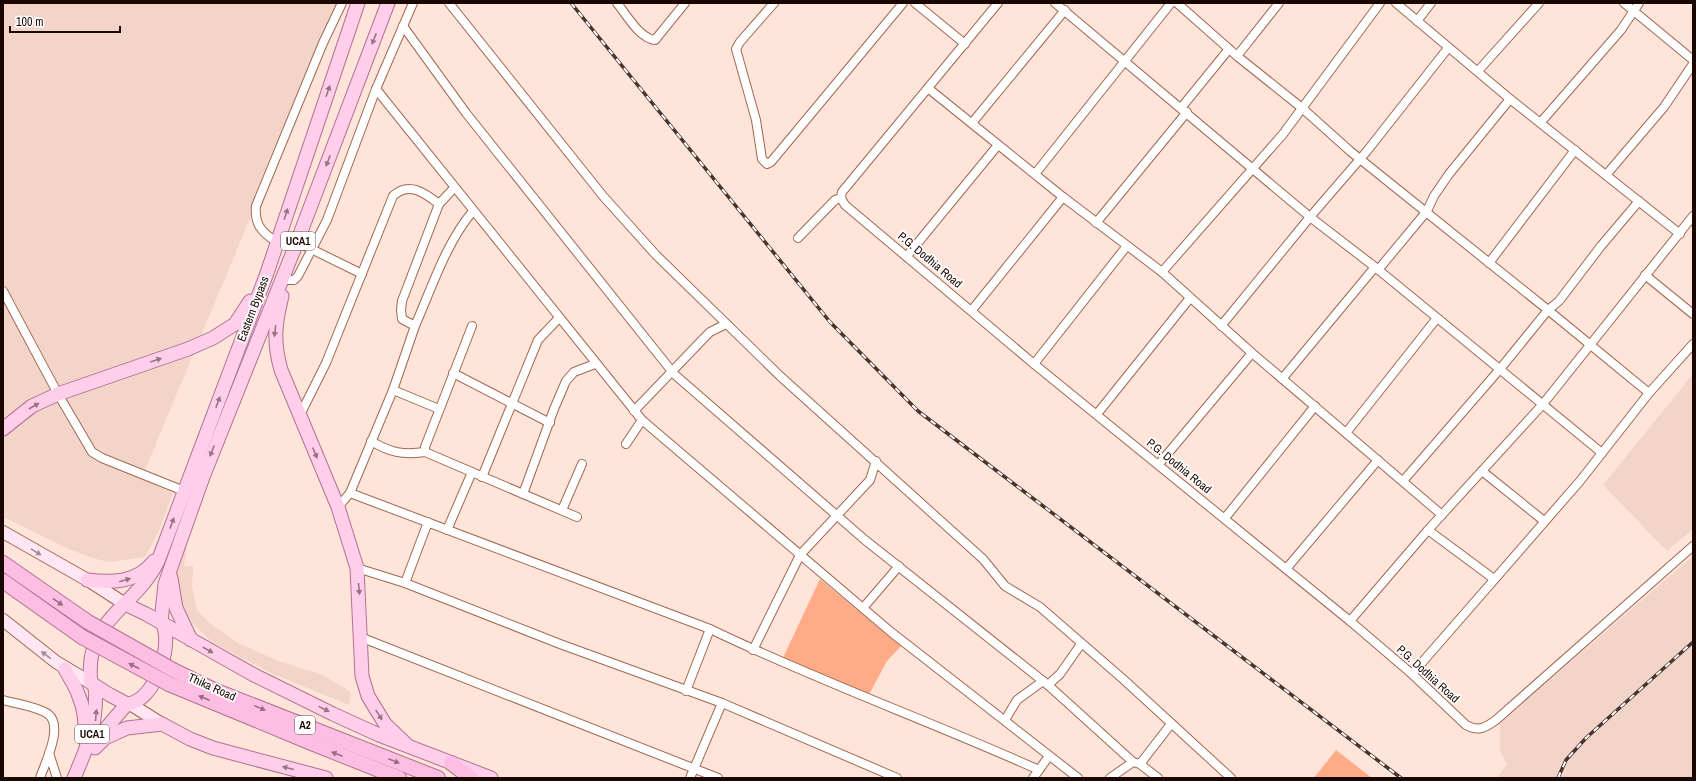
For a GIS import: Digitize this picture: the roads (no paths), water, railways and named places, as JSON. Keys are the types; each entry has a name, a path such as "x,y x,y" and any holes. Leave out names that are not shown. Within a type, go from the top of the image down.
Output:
{"highway":[{"name":"Thika Road","path":"3,563 88,622 138,652 214,690 438,778"},
{"name":"Thika Road","path":"3,581 82,637 169,684 399,778"},
{"path":"451,763 471,778"}],"main road":[{"name":"Eastern Bypass","path":"126,604 153,572 162,550 267,273 358,3"},
{"name":"Eastern Bypass","path":"171,565 202,477 288,265 388,3"},
{"path":"288,265 274,334 280,370 299,418 338,507 357,568 362,676 368,696 385,724 407,745"},
{"path":"3,429 32,406 58,394 188,349 213,338 235,324 267,273"},
{"path":"3,532 126,604 162,622 254,676 379,735 491,778"},
{"path":"86,580 116,582 131,578 150,566 162,550"},
{"path":"171,565 173,598 191,640"},
{"name":"UCA1","path":"162,622 164,592 171,565"},
{"path":"93,684 89,671 91,654 103,625 126,604"},
{"path":"3,620 65,669 190,739 213,748 326,778"},
{"path":"129,704 144,696 152,687 165,652 167,642 166,629 162,622"},
{"path":"65,669 79,694 83,707 90,751"},
{"name":"UCA1","path":"83,778 90,751 95,721 93,684"},
{"name":"UCA1","path":"74,778 90,751 107,728 129,704"},
{"path":"90,751 105,738 127,728 162,724"}],"street":[{"path":"277,242 267,236 259,227 255,220 256,206 323,43 342,3"},
{"path":"285,280 294,280 298,276 330,213 376,89 413,3"},
{"path":"449,3 603,196 656,255 780,376 983,559 1005,586 1040,607 1123,679 1231,778"},
{"path":"617,3 641,33 655,40 685,3"},
{"path":"774,3 740,42 736,49 756,120 762,159 767,164 771,162 817,108 903,3"},
{"path":"915,3 965,44"},
{"path":"798,238 835,200 841,198 842,192 998,3"},
{"path":"1056,3 1310,217 1437,318 1602,453"},
{"path":"1034,174 1171,3"},
{"path":"1177,3 1237,56 1302,108 1360,158 1649,393"},
{"path":"1237,56 1279,3"},
{"path":"1162,272 1283,134 1380,3"},
{"path":"1396,3 1510,99 1541,122 1680,234"},
{"path":"1417,21 1432,3"},
{"path":"1478,71 1539,3"},
{"path":"1624,3 1637,6 1693,60"},
{"path":"1541,122 1621,30 1637,6"},
{"path":"972,123 1065,10"},
{"path":"403,26 466,113 672,372 837,516 1046,683 1137,763 1158,778"},
{"path":"1221,326 1360,158 1448,48"},
{"path":"1096,223 1184,110 1229,49"},
{"path":"1606,175 1664,107 1693,64"},
{"path":"929,88 1126,247 1162,272 1252,353 1442,515"},
{"path":"376,89 595,364 642,420 928,663 1005,720 1078,778"},
{"path":"1282,379 1427,211 1434,196 1448,174 1510,99"},
{"path":"907,256 998,145"},
{"path":"1489,263 1575,150"},
{"path":"299,418 326,363 392,198 398,192 411,188 421,191 439,204"},
{"path":"415,326 402,319 401,310 439,204 454,188"},
{"path":"972,310 1063,197"},
{"name":"P.G. Dodhia Road","path":"841,198 845,205 972,310 1034,364 1159,464 1350,621 1412,674 1466,725 1473,729 1486,727 1496,720 1693,546"},
{"path":"1403,481 1500,369 1548,310 1560,300 1601,246 1639,201"},
{"path":"338,507 350,492 393,390 415,326 454,240 463,223 473,211"},
{"path":"1350,621 1428,530 1543,404 1589,344 1693,217"},
{"path":"297,242 362,274"},
{"path":"1034,364 1126,247"},
{"path":"1645,275 1693,314"},
{"path":"3,291 58,394 92,452 102,458 184,491"},
{"path":"1097,414 1190,298"},
{"path":"482,477 538,340 559,318"},
{"path":"1346,433 1437,318"},
{"path":"634,411 710,332 726,324"},
{"path":"425,452 425,447 472,326"},
{"path":"1412,674 1602,453 1649,393 1693,344"},
{"path":"1159,464 1252,353"},
{"path":"524,494 566,381 574,372 595,364"},
{"path":"453,373 550,423"},
{"path":"393,390 440,409"},
{"path":"1225,518 1315,406"},
{"path":"626,444 642,420"},
{"path":"371,442 383,448 403,454 425,452 577,517"},
{"path":"1286,569 1378,460"},
{"path":"753,650 800,555 870,480 876,461"},
{"path":"562,510 582,464"},
{"path":"1482,471 1544,521"},
{"path":"447,530 472,472"},
{"path":"350,492 710,629 753,650 969,739 1039,770"},
{"path":"405,583 428,522"},
{"path":"1428,530 1494,579"},
{"path":"863,608 899,566"},
{"path":"357,568 405,583 560,644 722,703 897,778"},
{"path":"686,691 710,629"},
{"path":"360,637 718,778"},
{"path":"1005,720 1017,700 1060,674 1081,644"},
{"path":"3,700 42,711 51,717 54,723 54,732 49,752 40,778"},
{"path":"690,778 722,703"},
{"path":"1110,778 1137,763 1171,724"},
{"path":"49,752 56,778"},
{"path":"1033,778 1049,756"}],"railway":[{"path":"571,3 830,322 918,411 1401,778"},
{"path":"1558,778 1566,760 1586,738 1693,642"}]}
